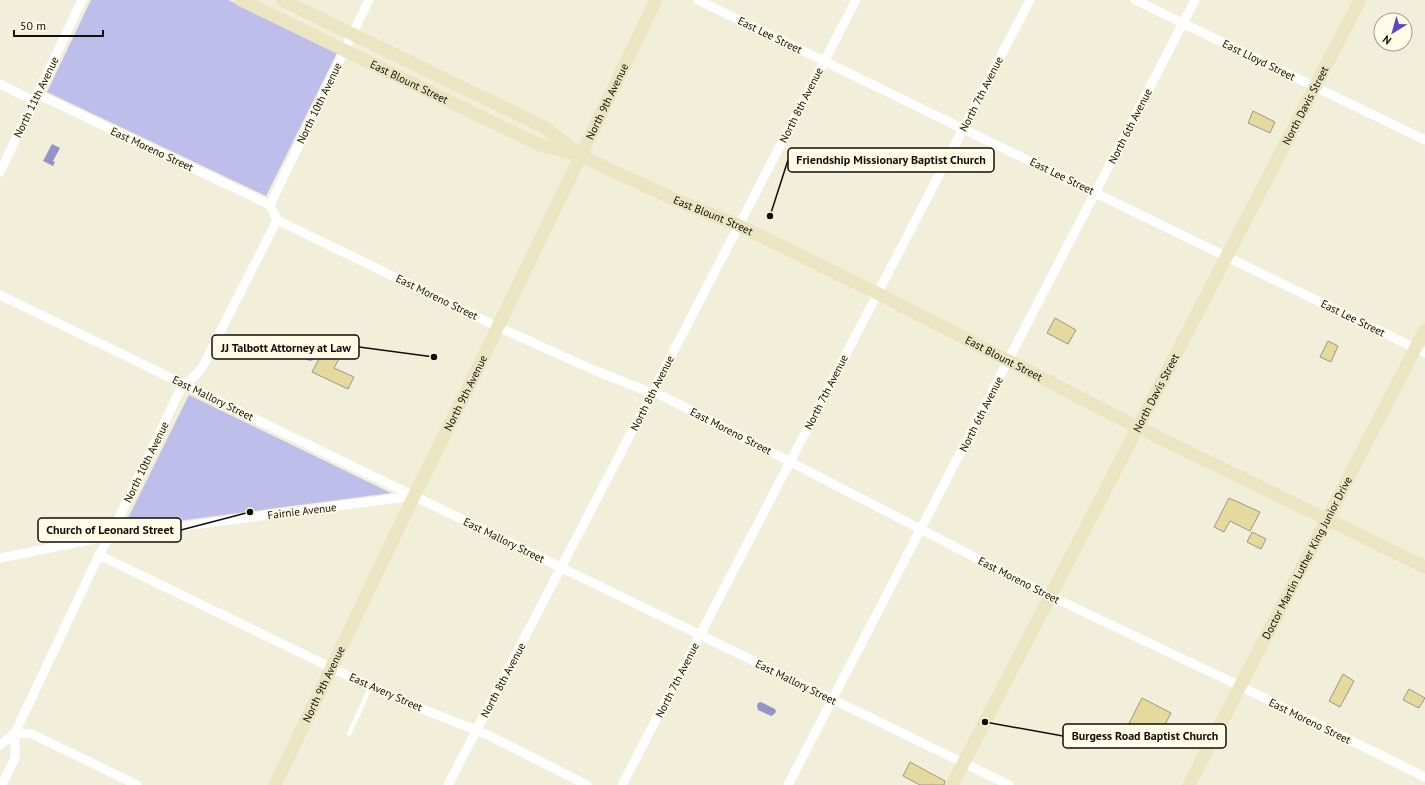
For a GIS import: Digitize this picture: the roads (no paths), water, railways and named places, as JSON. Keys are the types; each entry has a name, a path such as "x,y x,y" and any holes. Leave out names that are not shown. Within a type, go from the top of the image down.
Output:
{"main road":[{"name":"East Blount Street","path":"241,0 537,144 580,155 674,199 738,225 877,293 1138,428 1425,567"},
{"name":"East Blount Street","path":"282,0 544,127 580,155"},
{"name":"North 9th Avenue","path":"275,785 656,0"},
{"name":"North Davis Street","path":"952,785 1360,0"},
{"name":"Doctor Martin Luther King Junior Drive","path":"1189,785 1326,520 1420,350 1425,330"}],"street":[{"name":"North 11th Avenue","path":"0,172 82,0"},
{"name":"North 10th Avenue","path":"270,205 369,0"},
{"name":"East Lee Street","path":"698,0 1420,350"},
{"name":"North 8th Avenue","path":"448,785 856,0"},
{"name":"North 7th Avenue","path":"622,785 1030,0"},
{"name":"East Lloyd Street","path":"1135,0 1425,140"},
{"name":"North 6th Avenue","path":"788,785 1195,0"},
{"name":"East Moreno Street","path":"0,84 35,98 270,205"},
{"path":"270,205 277,220"},
{"name":"East Moreno Street","path":"277,220 498,327 596,371 649,392 653,391 1050,596 1240,686 1425,777"},
{"name":"North 10th Avenue","path":"2,785 15,758 15,733 99,555 110,536 183,384 194,377 202,368 277,220"},
{"name":"East Mallory Street","path":"0,295 1009,785"},
{"name":"Fairnie Avenue","path":"0,558 110,536 414,496"},
{"name":"East Avery Street","path":"99,555 332,668 420,708 477,730 587,785"},
{"name":"North 10th Avenue","path":"0,745 15,733"},
{"path":"15,733 32,734 137,785"}],"lane":[{"path":"349,734 371,686"}],"place":[{"name":"Friendship Missionary Baptist Church","path":"770,216"},
{"name":"JJ Talbott Attorney at Law","path":"434,357"},
{"name":"Church of Leonard Street","path":"250,512"},
{"name":"Burgess Road Baptist Church","path":"985,722"}]}
